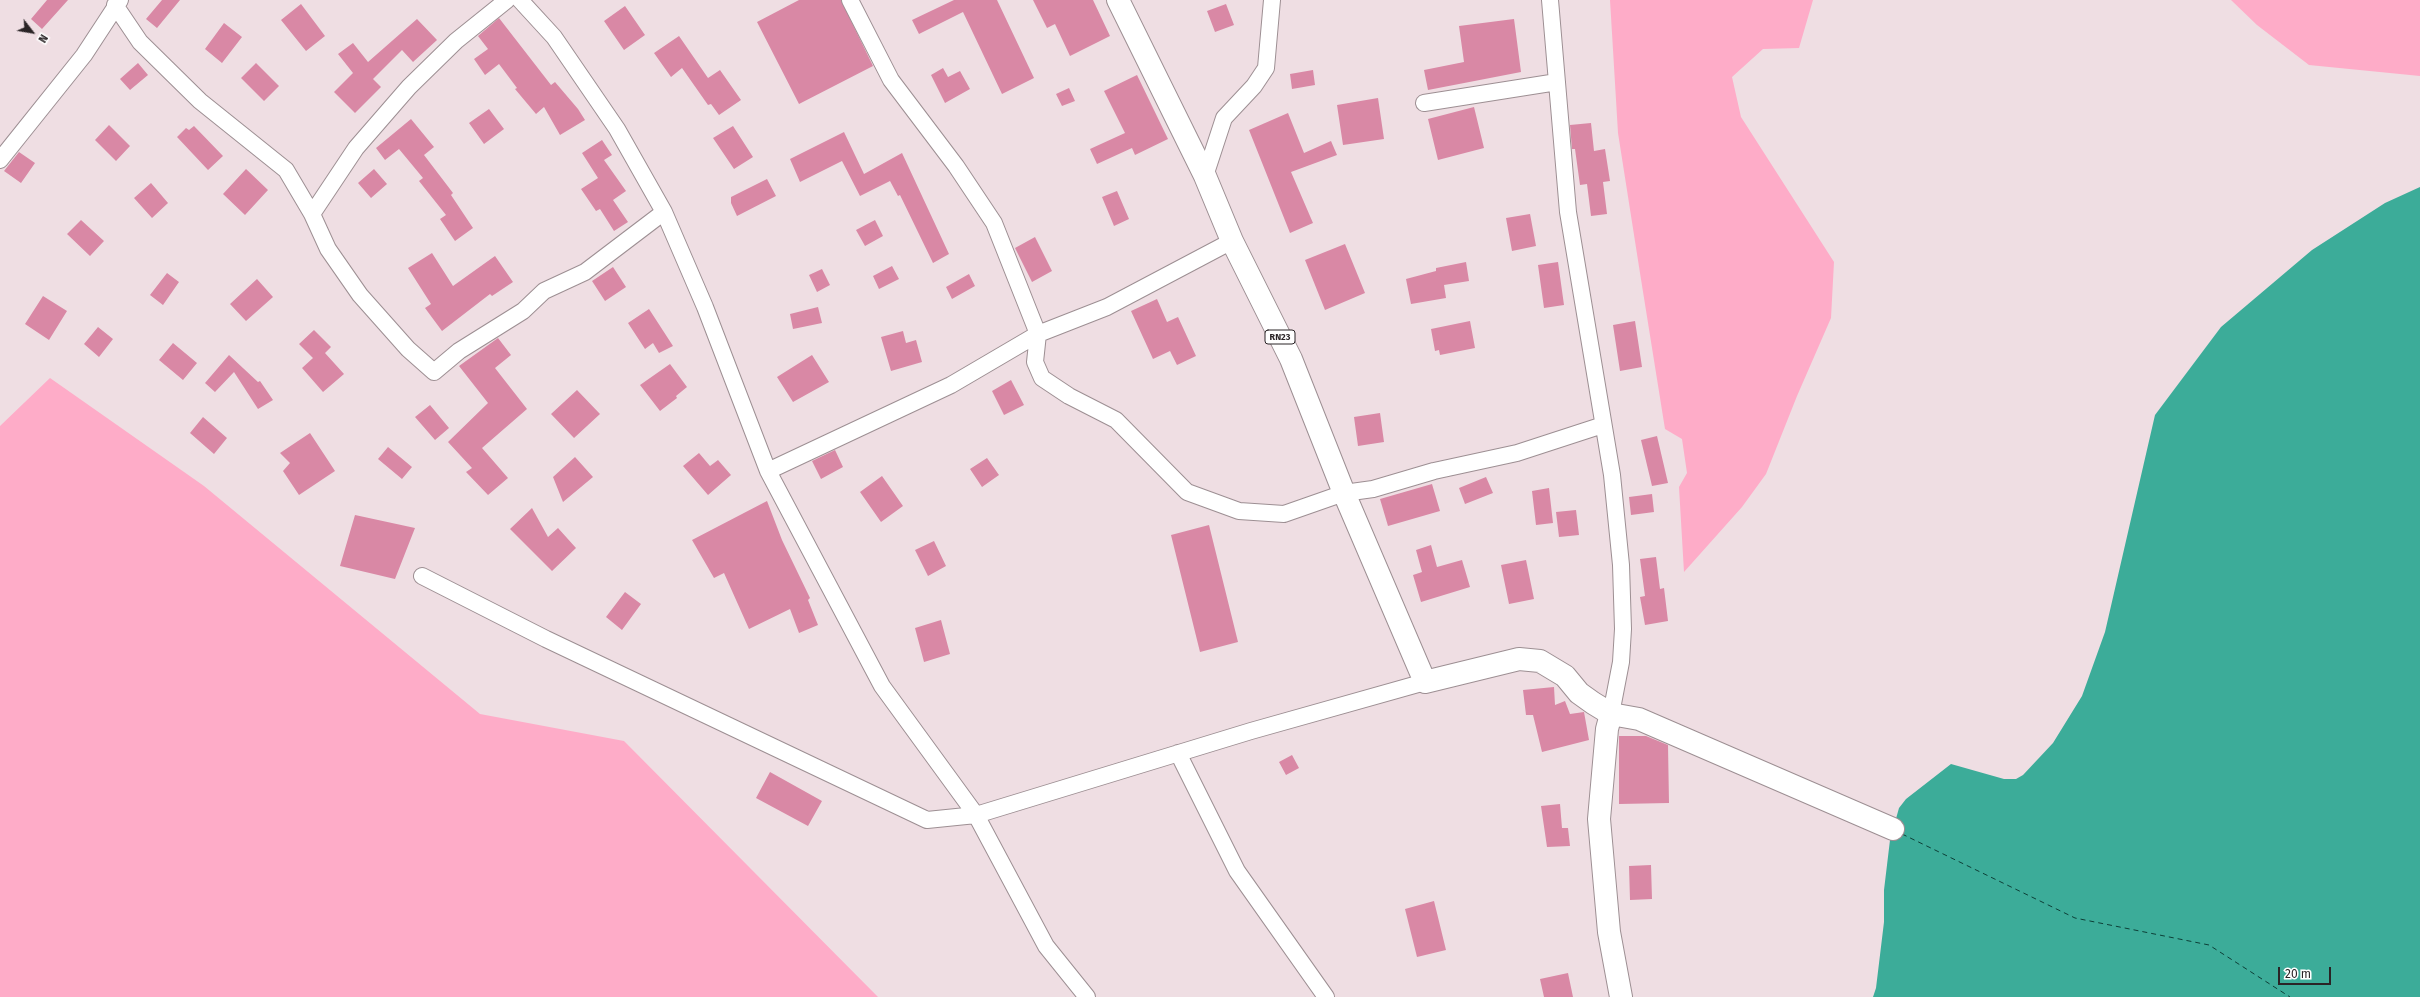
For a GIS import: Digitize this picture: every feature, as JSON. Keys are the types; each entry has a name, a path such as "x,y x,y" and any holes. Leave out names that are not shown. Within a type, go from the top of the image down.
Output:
{"main road":[{"name":"RN23","path":"1118,0 1204,176 1232,242 1291,359 1344,493 1425,682"},
{"path":"1425,682 1519,659 1540,662 1565,676 1579,693 1611,714 1639,719 1893,830"},
{"path":"1611,714 1607,729 1599,819 1609,932 1621,997"}],"street":[{"path":"312,214 356,148 409,88 456,41 507,0"},
{"path":"520,0 554,37 617,129 664,212 705,307 768,471 882,686 976,815 1046,946 1087,997"},
{"path":"850,0 891,80 956,166 994,223 1038,334 1035,362 1042,378 1069,396 1116,420 1187,492 1239,511 1284,514 1344,493 1373,488 1434,471 1517,453 1603,424"},
{"path":"1204,176 1224,118 1254,86 1266,68 1272,0"},
{"path":"1550,0 1568,212 1612,475 1621,565 1623,629 1621,662 1611,714"},
{"path":"0,160 84,55 117,3 140,42 200,101 286,170 312,214 328,249 360,295 408,349 434,372 459,350 523,311 544,291 585,272 664,212"},
{"path":"1424,103 1557,82"},
{"path":"768,471 952,385 1038,334 1107,307 1232,242"},
{"path":"422,576 553,642 927,820 976,815 1425,682"},
{"path":"1178,754 1237,872 1326,997"}],"shaded area":[{"path":"1610,0 1813,0 1799,48 1763,49 1732,77 1741,117 1834,262 1831,318 1797,396 1766,474 1742,507 1684,572 1679,487 1687,473 1682,439 1665,429 1618,133"},
{"path":"2231,0 2420,0 2420,76 2309,65 2257,25"},
{"path":"2420,187 2420,997 1873,997 1876,988 1884,922 1884,890 1890,840 1899,808 1906,799 1951,764 2004,779 2016,779 2023,775 2053,743 2082,696 2105,632 2155,415 2221,327 2312,250 2385,203"},
{"path":"50,378 204,486 480,714 624,741 878,997 0,997 0,426"}],"building":[{"path":"47,0 68,0 42,29 31,19"},
{"path":"162,0 180,0 157,28 146,19"},
{"path":"799,0 841,0 873,66 799,104 757,22"},
{"path":"954,0 997,0 1034,78 1002,94 963,12 919,34 912,20"},
{"path":"1033,0 1093,0 1110,36 1070,56 1055,24 1047,28"},
{"path":"301,4 325,36 306,51 281,20"},
{"path":"1226,4 1234,25 1215,32 1207,11"},
{"path":"625,6 645,35 624,50 604,21"},
{"path":"499,18 551,85 555,82 578,109 585,120 560,135 544,107 536,114 515,89 517,88 499,64 485,75 474,59 488,49 478,36"},
{"path":"417,19 437,40 413,62 402,50 373,79 381,87 355,113 334,92 353,73 338,54 353,43 368,62"},
{"path":"1514,19 1521,72 1428,90 1424,70 1464,62 1459,26"},
{"path":"224,23 242,37 222,63 205,49"},
{"path":"679,36 708,78 720,70 741,100 719,115 711,104 708,105 682,68 671,77 654,53"},
{"path":"138,63 148,75 130,90 120,79"},
{"path":"256,63 279,86 264,101 241,78"},
{"path":"943,68 948,77 960,71 970,89 945,103 931,75"},
{"path":"1313,70 1315,85 1292,89 1290,74"},
{"path":"1137,75 1168,139 1135,155 1132,148 1097,164 1090,149 1125,133 1104,91"},
{"path":"1069,88 1075,101 1062,106 1056,94"},
{"path":"1378,98 1384,139 1343,145 1337,105"},
{"path":"1474,107 1484,148 1438,160 1428,119"},
{"path":"489,109 504,129 484,144 469,123"},
{"path":"1288,113 1304,153 1331,141 1337,155 1291,172 1313,223 1290,233 1249,130"},
{"path":"411,119 434,147 424,155 453,193 451,195 473,228 455,241 440,219 446,215 419,181 423,178 399,149 385,160 376,148"},
{"path":"1591,123 1594,151 1605,149 1610,181 1603,182 1607,214 1591,216 1587,184 1580,185 1575,149 1572,149 1570,125"},
{"path":"109,125 130,146 116,161 95,140"},
{"path":"194,126 223,156 208,170 177,137 186,128 189,130"},
{"path":"733,126 753,157 734,169 713,138"},
{"path":"844,132 864,174 902,153 949,254 933,263 900,195 898,196 890,181 860,196 842,161 800,182 790,159"},
{"path":"602,140 612,155 604,160 626,191 613,200 628,222 614,231 600,209 596,211 581,189 598,178 582,153"},
{"path":"19,152 35,163 21,183 4,171"},
{"path":"246,169 268,190 245,215 223,194"},
{"path":"374,169 387,184 371,198 358,183"},
{"path":"767,179 776,196 737,216 731,203 731,197"},
{"path":"151,183 168,203 152,218 134,198"},
{"path":"1117,191 1129,219 1114,226 1102,197"},
{"path":"1530,214 1536,246 1512,251 1506,218"},
{"path":"81,220 104,241 90,256 67,234"},
{"path":"875,220 883,236 865,246 856,230"},
{"path":"1035,237 1052,271 1032,282 1015,248"},
{"path":"1345,244 1365,293 1325,310 1305,260"},
{"path":"432,253 453,286 495,256 513,282 492,296 490,294 442,331 425,308 431,304 408,268"},
{"path":"1466,262 1469,281 1444,285 1446,298 1411,304 1406,279 1436,271 1436,268"},
{"path":"1558,262 1564,305 1544,308 1538,265"},
{"path":"892,266 899,279 879,289 873,276"},
{"path":"613,267 626,287 605,301 592,281"},
{"path":"822,269 830,285 817,292 809,275"},
{"path":"167,273 179,282 163,305 150,295"},
{"path":"969,274 975,286 952,299 946,287"},
{"path":"257,279 273,297 246,321 230,304"},
{"path":"43,296 67,311 49,340 25,324"},
{"path":"1157,299 1167,322 1178,317 1196,356 1177,365 1170,351 1153,359 1131,311"},
{"path":"818,307 822,323 793,329 790,314"},
{"path":"649,309 673,346 659,353 653,343 645,349 628,323"},
{"path":"1470,321 1475,348 1440,355 1439,350 1435,351 1431,329"},
{"path":"1635,321 1642,367 1620,371 1613,325"},
{"path":"98,327 113,339 99,357 84,344"},
{"path":"314,330 331,347 325,353 344,374 323,392 302,368 313,358 299,344"},
{"path":"903,331 906,343 916,340 922,362 891,371 881,337"},
{"path":"498,338 511,355 495,368 527,409 482,448 508,478 488,495 466,472 472,468 448,442 488,403 459,366"},
{"path":"173,343 197,363 183,380 159,360"},
{"path":"229,355 258,382 260,381 273,400 258,409 234,372 215,392 205,383"},
{"path":"812,355 829,382 793,402 777,377"},
{"path":"670,364 687,387 676,396 677,398 660,411 640,385"},
{"path":"1011,380 1024,405 1004,415 992,391"},
{"path":"577,390 600,414 574,438 551,414"},
{"path":"430,405 449,428 435,440 415,417"},
{"path":"1380,413 1384,442 1358,446 1354,417"},
{"path":"203,417 227,438 214,454 190,433"},
{"path":"310,433 335,471 299,495 283,471 290,463 280,453"},
{"path":"1657,436 1668,483 1652,486 1641,440"},
{"path":"388,447 412,467 402,479 378,459"},
{"path":"835,450 843,467 821,479 812,461"},
{"path":"699,453 710,466 718,460 731,475 708,495 683,466"},
{"path":"575,457 593,477 563,502 553,477"},
{"path":"987,458 999,475 982,487 970,469"},
{"path":"882,476 903,506 881,522 860,492"},
{"path":"1486,477 1493,493 1465,504 1459,488"},
{"path":"1432,484 1440,511 1388,526 1380,499"},
{"path":"1549,488 1553,523 1536,525 1532,491"},
{"path":"1652,494 1654,512 1631,515 1629,497"},
{"path":"767,501 782,540 810,598 808,600 818,625 799,633 790,609 749,629 724,573 714,578 692,540"},
{"path":"532,508 548,537 558,528 576,548 552,571 510,529"},
{"path":"1576,510 1579,535 1559,537 1556,512"},
{"path":"355,515 415,528 395,579 340,566"},
{"path":"1209,525 1238,642 1200,652 1171,535"},
{"path":"934,541 946,566 928,576 915,550"},
{"path":"1431,545 1437,567 1462,560 1470,587 1421,602 1413,575 1422,572 1416,550"},
{"path":"1656,557 1660,589 1664,588 1668,621 1645,625 1640,597 1645,596 1640,559"},
{"path":"1526,560 1534,599 1509,604 1501,565"},
{"path":"625,592 641,604 622,630 606,617"},
{"path":"941,620 950,654 924,662 915,628"},
{"path":"1554,687 1555,705 1565,701 1570,714 1584,712 1589,740 1542,752 1533,715 1526,715 1523,690"},
{"path":"1619,736 1646,736 1668,745 1669,803 1619,804"},
{"path":"1292,755 1299,768 1286,775 1279,762"},
{"path":"770,772 822,801 808,826 756,798"},
{"path":"1560,804 1562,828 1568,828 1570,846 1547,847 1541,806"},
{"path":"1651,865 1652,899 1630,900 1629,866"},
{"path":"1434,901 1446,950 1417,957 1405,909"},
{"path":"1568,973 1573,997 1544,997 1540,979"}],"ferry route":[{"path":"1902,834 2075,918 2209,945 2290,997"}]}
